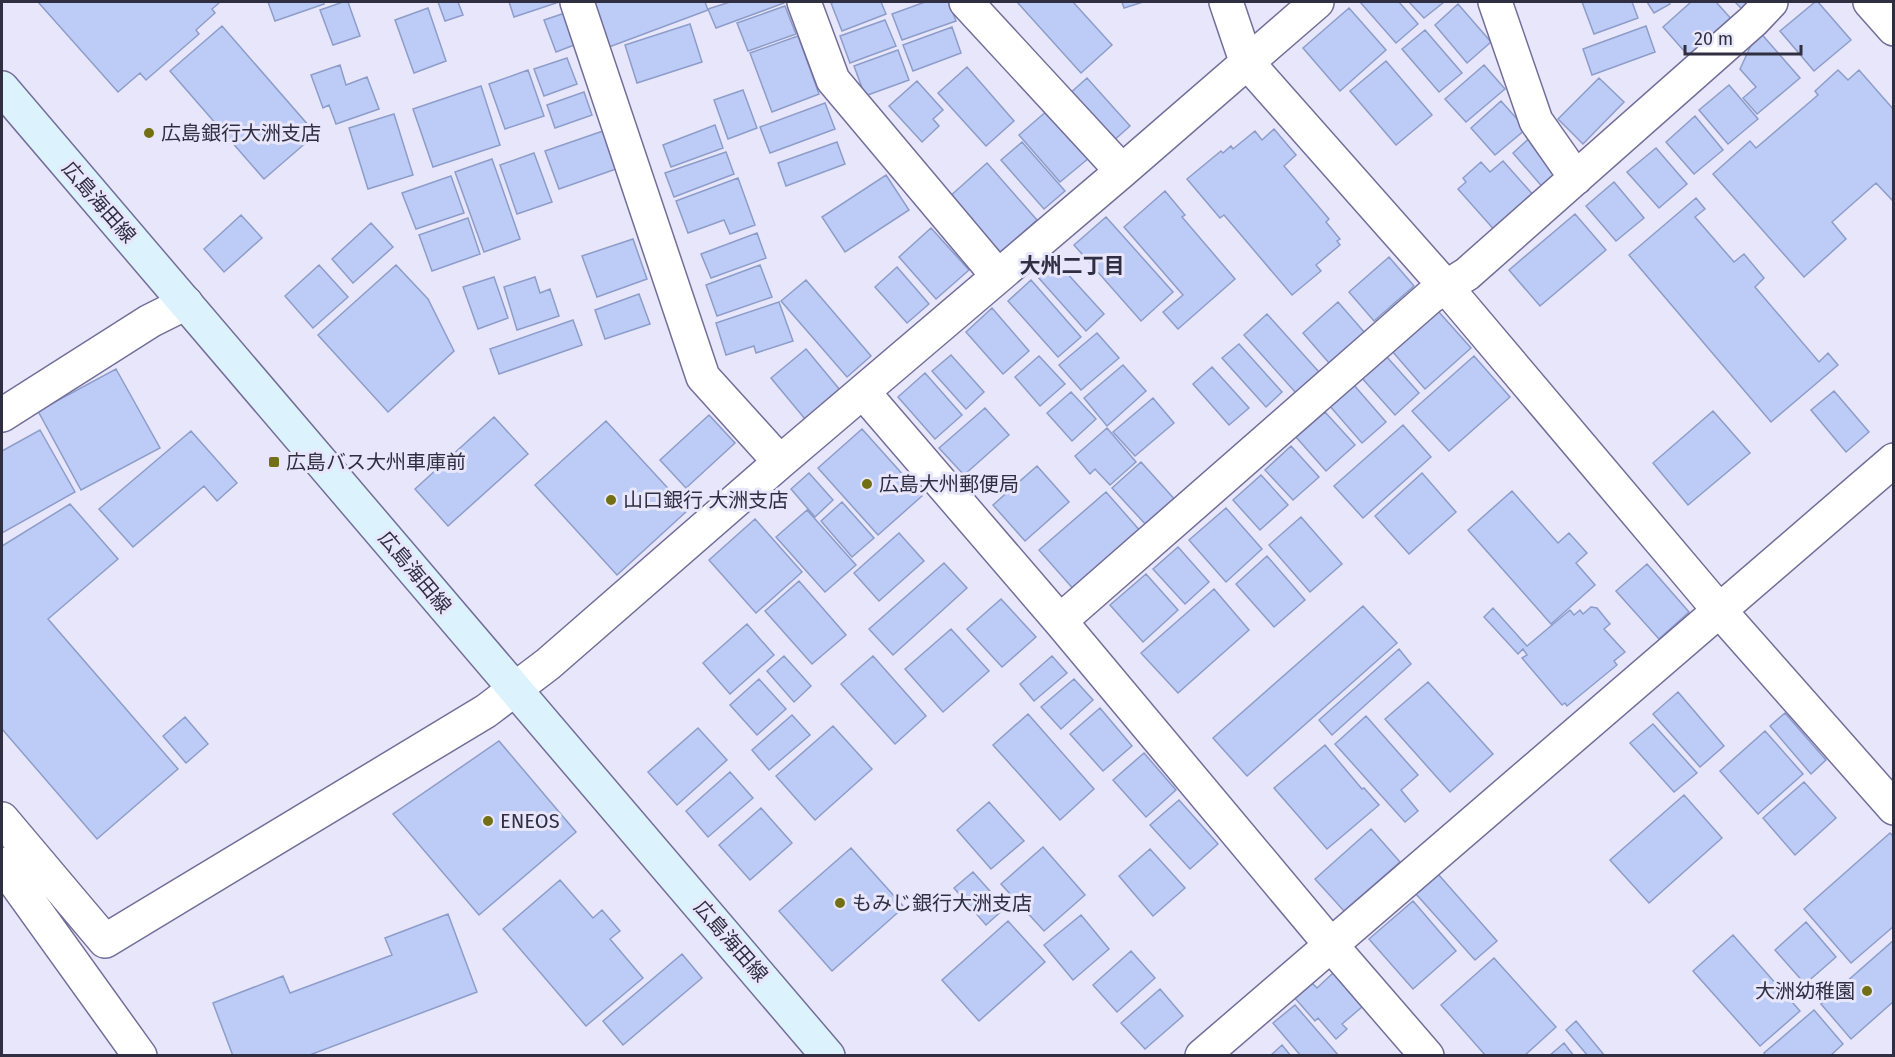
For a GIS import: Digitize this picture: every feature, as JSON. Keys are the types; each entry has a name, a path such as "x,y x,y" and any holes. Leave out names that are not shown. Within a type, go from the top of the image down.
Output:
{"main road":[{"name":"広島海田線","path":"2,88 828,1056"}],"street":[{"path":"577,2 703,377 780,462"},
{"path":"804,2 833,80 997,275"},
{"path":"966,2 1122,171"},
{"path":"1226,2 1246,61 1446,287 1719,610 1893,808"},
{"path":"2,819 105,941 486,711 548,664 997,275 1122,171 1246,61 1317,2"},
{"path":"1495,2 1536,121 1576,178"},
{"path":"1060,621 1430,297 1467,274 1753,21 1771,2"},
{"path":"1870,2 1893,29"},
{"path":"2,414 150,321 186,303"},
{"path":"864,392 1427,1056"},
{"path":"1202,1056 1893,460"},
{"path":"2,864 140,1056"}],"building":[{"path":"38,2 219,3 212,9 215,13 196,30 199,34 146,80 140,73 118,92"},
{"path":"268,2 323,2 324,4 275,21"},
{"path":"348,2 360,36 333,45 320,10"},
{"path":"438,2 458,2 463,15 445,21"},
{"path":"509,2 559,2 514,17"},
{"path":"593,2 705,2 708,10 609,47"},
{"path":"730,2 784,3 716,28 708,9"},
{"path":"881,2 886,14 842,31 831,3"},
{"path":"925,2 949,2 956,21 902,40 892,14"},
{"path":"1017,2 1073,2 1112,45 1081,73"},
{"path":"1122,2 1143,2 1124,8"},
{"path":"1360,2 1399,2 1418,24 1396,43"},
{"path":"1409,2 1444,2 1424,18"},
{"path":"1582,2 1632,2 1638,18 1594,34"},
{"path":"1647,2 1669,2 1670,4 1654,13"},
{"path":"1691,2 1716,2 1734,22 1692,60 1663,27"},
{"path":"1735,2 1755,2 1744,11"},
{"path":"1815,2 1818,2 1851,40 1814,71 1780,31"},
{"path":"1458,4 1491,42 1467,63 1435,25"},
{"path":"785,6 796,34 748,51 737,23"},
{"path":"428,8 446,61 414,73 395,20"},
{"path":"1349,8 1386,50 1340,91 1303,48"},
{"path":"571,11 582,42 556,52 544,20"},
{"path":"885,20 896,46 850,63 840,36"},
{"path":"690,24 702,62 637,83 625,45"},
{"path":"222,26 316,134 264,179 170,71"},
{"path":"1646,26 1655,52 1592,75 1583,49"},
{"path":"952,27 961,53 913,71 903,45"},
{"path":"1425,30 1462,73 1439,92 1402,49"},
{"path":"1758,30 1800,78 1757,114 1743,98 1756,87 1740,69"},
{"path":"798,36 819,94 772,112 750,53"},
{"path":"898,50 909,80 865,96 854,66"},
{"path":"567,58 577,84 544,96 534,69"},
{"path":"1386,61 1432,115 1396,145 1350,91"},
{"path":"340,65 346,85 367,77 379,109 336,124 329,105 323,108 311,75"},
{"path":"1484,65 1505,89 1466,122 1445,99"},
{"path":"967,67 1014,121 986,146 938,93"},
{"path":"528,70 544,116 505,129 489,84"},
{"path":"1838,70 1848,80 1859,70 1894,110 1894,202 1876,183 1832,222 1846,239 1804,277 1713,174 1750,141 1756,148 1818,95 1815,91"},
{"path":"1087,78 1130,126 1111,143 1068,95"},
{"path":"1599,78 1624,102 1583,144 1558,119"},
{"path":"917,81 943,110 933,119 939,126 922,142 889,106"},
{"path":"1729,85 1758,119 1728,144 1699,110"},
{"path":"481,86 500,145 433,167 413,109"},
{"path":"743,90 757,128 728,139 714,100"},
{"path":"584,92 592,115 555,128 547,105"},
{"path":"1501,101 1526,129 1495,155 1471,128"},
{"path":"825,103 835,129 770,153 760,127"},
{"path":"1048,110 1089,158 1060,182 1019,135"},
{"path":"394,114 413,175 368,189 349,128"},
{"path":"1695,116 1723,150 1694,174 1666,142"},
{"path":"715,125 723,148 671,167 663,145"},
{"path":"1274,129 1296,155 1284,166 1329,219 1326,222 1340,239 1337,241 1340,245 1316,265 1321,271 1292,295 1224,215 1220,218 1187,179 1221,151 1223,153 1231,146 1233,149 1255,131 1262,140"},
{"path":"603,131 616,169 559,189 545,151"},
{"path":"1533,135 1565,172 1545,190 1513,153"},
{"path":"837,142 845,164 786,186 778,163"},
{"path":"1022,142 1065,191 1044,209 1001,160"},
{"path":"1656,148 1687,184 1659,208 1627,172"},
{"path":"726,152 734,174 674,197 665,173"},
{"path":"534,153 552,202 517,214 500,165"},
{"path":"492,159 520,239 484,252 455,172"},
{"path":"1503,161 1536,198 1497,233 1458,189 1466,182 1463,178 1481,162 1490,172"},
{"path":"987,163 1037,220 998,255 948,198"},
{"path":"886,175 909,210 845,252 822,217"},
{"path":"451,176 464,213 416,229 402,193"},
{"path":"738,178 755,225 730,234 724,220 688,233 676,201"},
{"path":"1614,182 1644,218 1616,241 1586,206"},
{"path":"1165,191 1185,215 1182,217 1235,279 1178,329 1163,312 1183,295 1124,227"},
{"path":"1696,198 1705,209 1695,217 1734,262 1744,254 1764,278 1755,287 1819,362 1828,353 1838,365 1771,422 1629,255"},
{"path":"1575,214 1606,250 1540,306 1509,270"},
{"path":"241,215 262,238 224,272 204,249"},
{"path":"1106,217 1173,292 1141,321 1074,245"},
{"path":"468,218 480,254 432,271 419,235"},
{"path":"371,223 393,247 353,283 332,259"},
{"path":"931,228 969,270 936,299 899,257"},
{"path":"757,233 766,258 711,278 701,254"},
{"path":"633,239 647,279 597,297 582,256"},
{"path":"1389,257 1414,286 1374,321 1349,292"},
{"path":"1055,260 1104,314 1086,331 1037,276"},
{"path":"319,265 348,297 313,328 285,296"},
{"path":"396,265 428,299 454,351 388,412 318,335"},
{"path":"760,265 772,297 717,316 706,285"},
{"path":"897,267 929,304 907,323 875,287"},
{"path":"494,277 508,318 478,329 463,287"},
{"path":"535,277 540,293 550,289 559,316 517,330 504,287"},
{"path":"806,280 871,356 847,377 781,301"},
{"path":"1031,280 1081,337 1058,357 1008,301"},
{"path":"639,294 650,324 605,339 595,310"},
{"path":"779,302 793,341 756,353 754,346 726,355 716,323"},
{"path":"1338,302 1371,340 1336,371 1303,333"},
{"path":"992,308 1029,351 1003,374 966,332"},
{"path":"1438,311 1471,348 1425,389 1392,351"},
{"path":"1267,314 1319,372 1296,393 1244,335"},
{"path":"573,320 582,345 499,374 490,349"},
{"path":"1097,333 1119,358 1081,390 1059,365"},
{"path":"1239,344 1282,392 1266,407 1222,358"},
{"path":"806,349 840,390 805,419 771,378"},
{"path":"951,355 984,392 966,409 932,371"},
{"path":"1039,356 1065,384 1040,406 1015,377"},
{"path":"1386,356 1419,393 1395,415 1361,377"},
{"path":"1474,356 1510,397 1449,451 1412,411"},
{"path":"1123,365 1146,391 1107,426 1084,398"},
{"path":"1212,367 1249,408 1229,425 1193,384"},
{"path":"116,369 160,448 81,490 38,411"},
{"path":"925,373 962,415 935,439 898,397"},
{"path":"1353,384 1386,422 1362,443 1329,405"},
{"path":"1834,391 1869,432 1846,452 1811,410"},
{"path":"1071,392 1096,419 1072,441 1047,413"},
{"path":"1153,398 1174,423 1135,456 1113,432"},
{"path":"985,408 1009,435 964,475 939,448"},
{"path":"1713,411 1750,453 1688,505 1653,463"},
{"path":"1325,412 1355,445 1326,471 1296,437"},
{"path":"709,415 735,443 686,488 660,460"},
{"path":"494,417 528,454 448,526 415,489"},
{"path":"606,421 688,510 617,575 535,485"},
{"path":"1403,425 1431,457 1363,518 1334,486"},
{"path":"1107,428 1136,462 1110,485 1095,469 1090,474 1075,456"},
{"path":"862,429 922,496 878,535 818,468"},
{"path":"40,430 75,492 2,533 2,451"},
{"path":"191,431 237,483 217,501 204,486 133,547 99,509"},
{"path":"1291,446 1319,477 1293,500 1265,470"},
{"path":"1141,462 1177,502 1148,527 1112,488"},
{"path":"1037,466 1069,502 1025,541 993,505"},
{"path":"809,473 833,500 815,517 791,489"},
{"path":"1422,473 1456,512 1409,554 1375,516"},
{"path":"1261,475 1288,505 1260,530 1233,500"},
{"path":"1512,491 1558,543 1569,533 1587,553 1576,563 1595,585 1551,624 1468,530"},
{"path":"1106,492 1142,533 1076,592 1039,550"},
{"path":"842,502 874,538 852,557 821,521"},
{"path":"70,504 118,559 48,619 178,769 97,839 2,729 2,546"},
{"path":"1226,508 1262,549 1226,582 1189,540"},
{"path":"807,510 856,565 825,592 776,537"},
{"path":"1301,517 1342,564 1310,592 1269,545"},
{"path":"755,519 802,572 756,613 709,560"},
{"path":"899,533 924,561 879,601 854,573"},
{"path":"1178,547 1209,582 1185,604 1153,569"},
{"path":"1267,556 1305,600 1274,627 1236,584"},
{"path":"944,563 967,588 893,655 869,629"},
{"path":"1647,564 1689,612 1659,639 1616,591"},
{"path":"1146,574 1178,610 1143,642 1110,605"},
{"path":"799,581 846,635 812,664 765,611"},
{"path":"1214,589 1249,630 1178,693 1141,653"},
{"path":"1001,599 1036,637 1002,667 967,629"},
{"path":"1363,606 1397,643 1247,776 1213,738"},
{"path":"1591,607 1597,608 1610,624 1604,629 1625,652 1614,661 1617,665 1567,706 1565,703 1562,705 1522,658 1527,655 1523,649 1518,654 1484,617 1493,608 1527,646 1570,610 1574,615 1580,610 1583,614"},
{"path":"747,624 774,655 730,694 703,663"},
{"path":"951,629 989,671 943,712 905,669"},
{"path":"1399,649 1411,664 1332,735 1319,720"},
{"path":"784,656 811,686 794,702 767,671"},
{"path":"873,656 926,716 895,744 841,684"},
{"path":"1052,656 1067,673 1034,701 1020,684"},
{"path":"759,679 786,709 757,735 730,705"},
{"path":"1074,679 1093,700 1061,729 1041,707"},
{"path":"1428,682 1493,754 1450,792 1385,719"},
{"path":"1678,692 1724,746 1700,767 1653,714"},
{"path":"1100,708 1132,746 1103,771 1070,734"},
{"path":"1785,713 1826,760 1811,774 1770,726"},
{"path":"1028,714 1094,789 1060,820 993,745"},
{"path":"792,715 810,735 769,770 752,750"},
{"path":"1366,716 1418,775 1401,790 1418,811 1405,822 1335,744"},
{"path":"185,717 208,744 186,763 163,736"},
{"path":"1653,724 1697,773 1674,792 1630,743"},
{"path":"833,726 872,769 815,820 776,776"},
{"path":"698,728 727,760 677,805 648,772"},
{"path":"1765,731 1803,774 1758,814 1720,771"},
{"path":"499,741 576,832 479,915 393,814"},
{"path":"1325,745 1362,789 1364,788 1379,805 1327,849 1274,788"},
{"path":"1144,753 1176,790 1146,817 1113,780"},
{"path":"730,772 753,798 708,837 686,811"},
{"path":"1804,782 1836,818 1795,855 1763,818"},
{"path":"1684,795 1722,838 1649,903 1610,860"},
{"path":"1179,800 1218,844 1190,869 1150,825"},
{"path":"989,802 1024,841 991,869 957,830"},
{"path":"761,808 792,843 750,880 719,845"},
{"path":"1371,829 1400,862 1344,911 1315,879"},
{"path":"1890,833 1894,837 1894,926 1851,963 1804,909"},
{"path":"1043,847 1085,895 1044,931 1001,884"},
{"path":"851,848 904,907 832,971 779,911"},
{"path":"1150,849 1185,888 1153,916 1119,876"},
{"path":"973,872 1005,908 986,925 954,888"},
{"path":"1438,874 1497,941 1475,960 1416,894"},
{"path":"560,880 593,918 602,910 620,931 610,939 643,978 586,1026 503,929"},
{"path":"1413,901 1456,951 1413,989 1369,939"},
{"path":"448,914 477,992 307,1056 233,1056 213,1003 283,976 290,993 392,955 385,938"},
{"path":"1081,915 1109,949 1073,980 1044,945"},
{"path":"1008,921 1045,962 979,1021 942,980"},
{"path":"1806,922 1836,957 1805,984 1775,950"},
{"path":"1733,935 1800,1011 1760,1046 1693,971"},
{"path":"1894,940 1894,1001 1851,1039 1821,1004"},
{"path":"1131,951 1155,978 1117,1012 1093,985"},
{"path":"682,954 702,978 623,1045 603,1021"},
{"path":"1494,958 1556,1027 1524,1056 1486,1056 1441,1005"},
{"path":"1333,973 1362,1007 1342,1024 1347,1029 1336,1039 1318,1018 1315,1021 1294,997 1311,982 1317,988"},
{"path":"1160,989 1183,1016 1145,1049 1121,1023"},
{"path":"1295,1005 1339,1056 1301,1056 1273,1023"},
{"path":"1814,1010 1843,1044 1830,1056 1766,1056 1764,1053"},
{"path":"1576,1021 1605,1056 1588,1056 1566,1030"},
{"path":"1564,1043 1574,1056 1549,1056"},
{"path":"1282,1045 1291,1056 1270,1056"}],"place":[{"name":"広島銀行大洲支店","path":"149,133"},
{"name":"広島バス大州車庫前","path":"274,462"},
{"name":"広島大州郵便局","path":"867,484"},
{"name":"山口銀行 大洲支店","path":"611,500"},
{"name":"ENEOS","path":"488,821"},
{"name":"もみじ銀行大洲支店","path":"840,903"},
{"name":"大洲幼稚園","path":"1867,991"}],"district":[{"name":"大州二丁目","path":"1072,266"}]}
